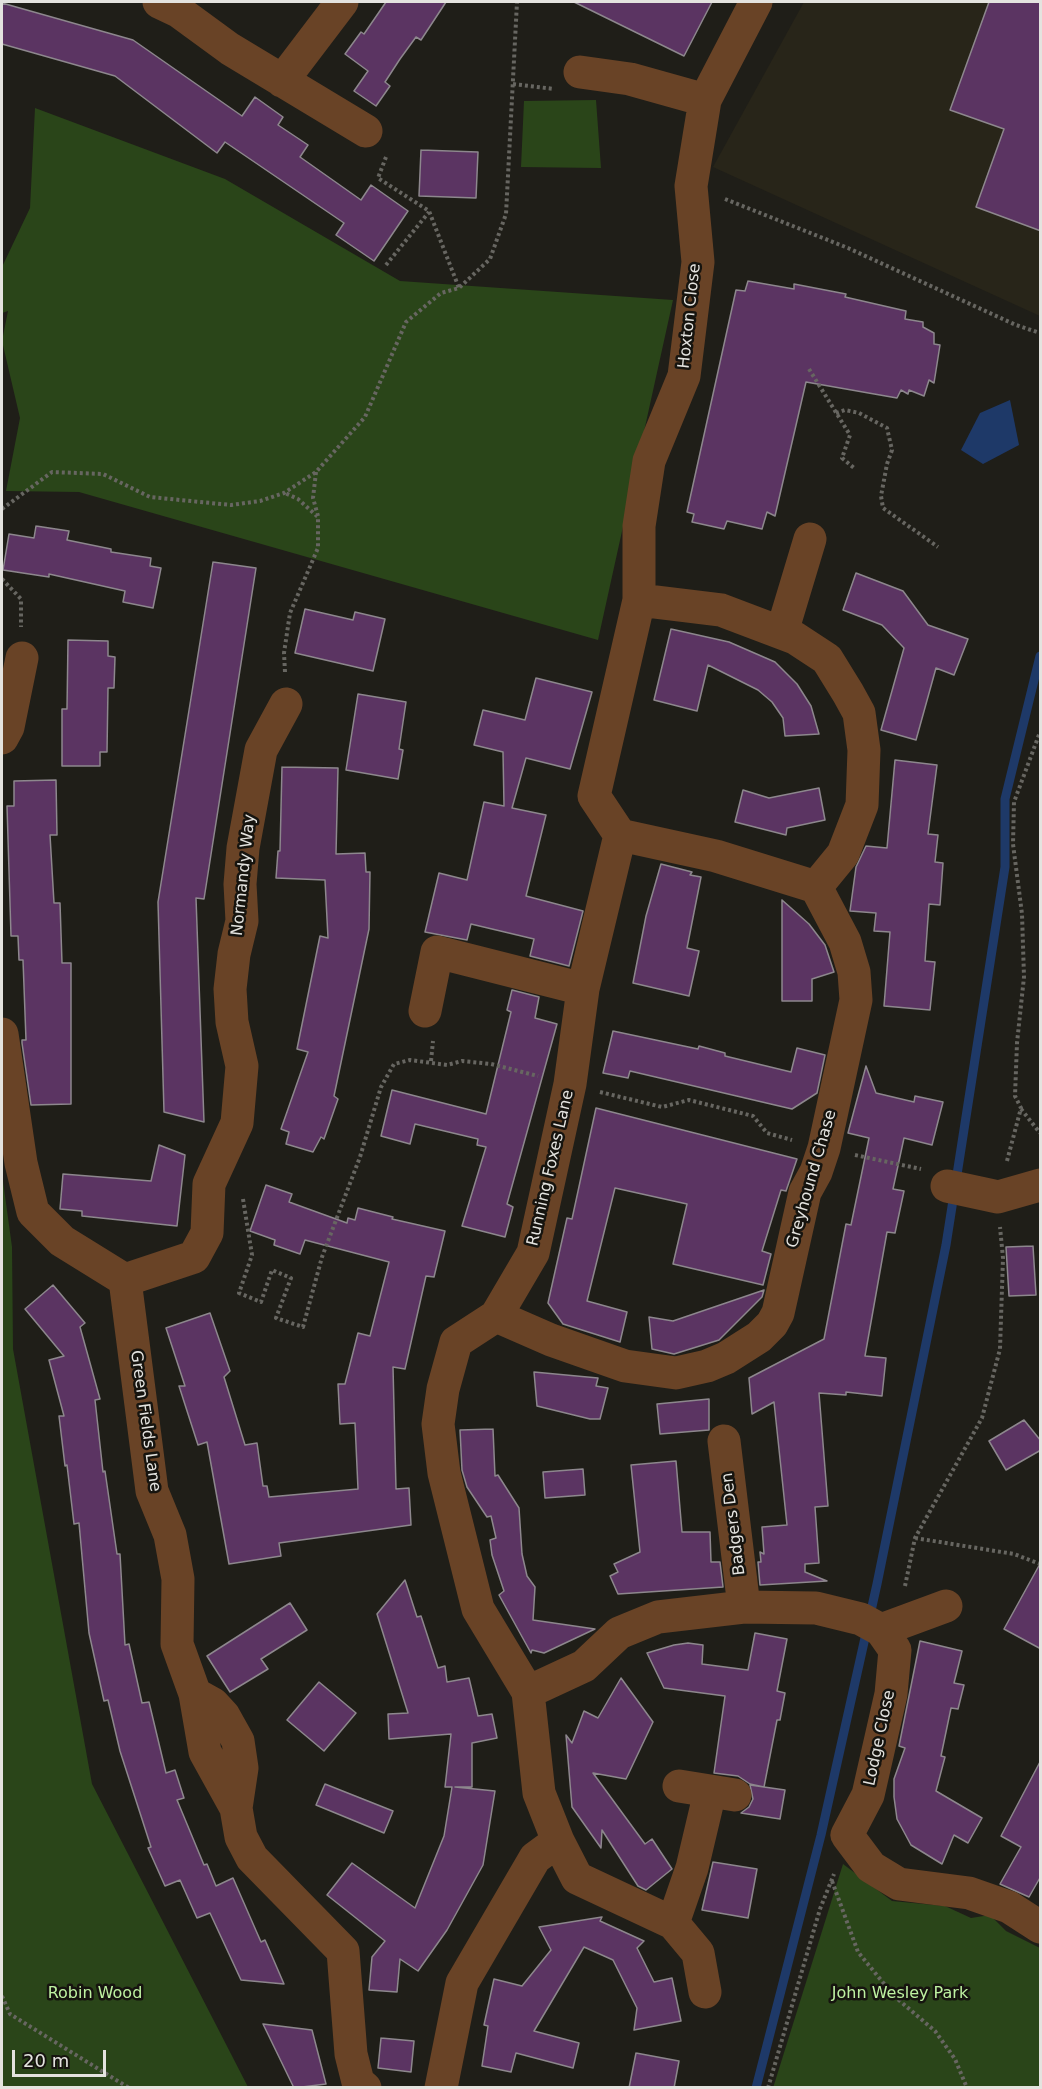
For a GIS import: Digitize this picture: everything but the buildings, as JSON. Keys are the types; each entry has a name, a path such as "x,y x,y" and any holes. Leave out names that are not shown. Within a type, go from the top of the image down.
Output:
{"street":[{"path":"159,2 178,11 230,49 377,140"},
{"path":"282,81 342,2"},
{"name":"Hoxton Close","path":"639,600 639,526 649,461 684,376 698,262 690,186 705,100 756,2"},
{"path":"580,72 630,79 705,100"},
{"path":"782,632 816,549"},
{"path":"639,600 722,610 795,638 827,659 859,713 864,750 862,805 843,854 816,887 716,856 620,835 594,796 639,600"},
{"path":"2,738 8,727 22,658"},
{"name":"Normandy Way","path":"126,1280 194,1257 207,1233 209,1184 237,1123 242,1066 232,1022 230,989 234,954 242,921 240,884 243,848 261,750 286,704"},
{"name":"Running Foxes Lane","path":"620,835 584,989 570,1084 532,1252 496,1317 456,1342 443,1389 438,1424 444,1473 478,1609 528,1692 539,1793 558,1841 578,1878 673,1923"},
{"name":"Greyhound Chase","path":"496,1317 551,1340 625,1366 676,1373 707,1366 726,1358 759,1337 772,1324 778,1313 805,1192 816,1172 824,1148 856,1000 854,972 845,942 816,887"},
{"path":"425,1011 437,952 584,989"},
{"path":"2,1034 21,1163 33,1212 62,1241 126,1280"},
{"path":"947,1186 998,1197 1041,1185"},
{"name":"Green Fields Lane","path":"126,1280 152,1491 170,1535 178,1579 177,1644 195,1694 205,1752 236,1808 241,1837 252,1858 343,1951 351,2054 358,2082 365,2088"},
{"name":"Badgers Den","path":"724,1441 744,1607"},
{"path":"528,1692 584,1666 619,1633 658,1617 744,1607 816,1608 861,1619 881,1630 946,1606"},
{"name":"Lodge Close","path":"881,1630 895,1650 891,1694 868,1795 847,1834 872,1867 899,1884 969,1893 1009,1908 1041,1927"},
{"path":"705,1992 698,1953 673,1923 692,1868 708,1791"},
{"path":"441,2088 462,1983 535,1858 558,1841"}],"path":[{"path":"2,509 52,472 103,474 150,497 231,504 260,501 284,493 316,472 365,417 406,322 441,292 459,288 490,259 506,214 517,2"},
{"path":"377,140 378,178 429,211 459,288"},
{"path":"690,186 848,248 1016,325 1041,333"},
{"path":"386,265 429,211"},
{"path":"809,369 850,435 842,458 854,468"},
{"path":"836,412 845,410 859,413 887,428 892,450 881,496 883,508 938,547"},
{"path":"286,704 284,652 290,613 302,592 318,548 318,517 313,498 316,472"},
{"path":"284,493 298,499 318,517"},
{"path":"2,579 21,599 22,658"},
{"path":"215,1170 244,1184 252,1255 238,1293 261,1302 272,1270 291,1278 276,1318 303,1327 322,1257 360,1157 381,1087 394,1064 410,1060 447,1065 462,1061 491,1064 662,1107 689,1100 753,1116 767,1133 824,1148 919,1168 947,1186"},
{"path":"1021,1108 1041,1133"},
{"path":"915,1538 1014,1554 1041,1564"},
{"path":"768,2088 820,1909 832,1881 858,1952 894,1996 935,2031 955,2059 967,2088"},
{"path":"2,1996 10,2014 129,2088"}],"shaded area":[{"path":"804,2 1040,2 1040,316 713,167"}],"green space":[{"path":"596,100 601,168 521,167 524,101"},
{"path":"35,108 225,179 400,281 673,300 598,640 79,492 6,491 20,418 2,341 8,311 2,313 2,267 30,208"},
{"name":"Robin Wood","path":"2,1174 12,1247 13,1349 92,1784 248,2087 2,2087"},
{"name":"John Wesley Park","path":"843,1864 892,1901 945,1906 971,1918 990,1915 1006,1931 1040,1948 1040,2087 773,2088"}],"water":[{"path":"1010,400 1019,445 983,464 961,450 980,413"}],"waterway":[{"path":"756,2088 821,1835 877,1584 946,1245 1005,867 1005,799 1040,656"}]}
